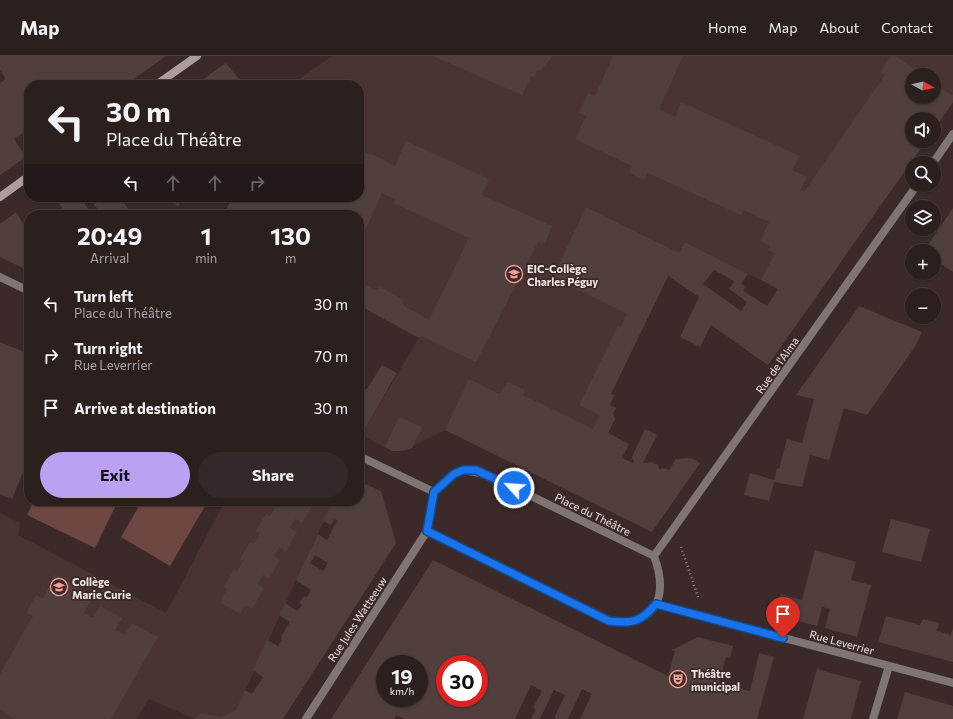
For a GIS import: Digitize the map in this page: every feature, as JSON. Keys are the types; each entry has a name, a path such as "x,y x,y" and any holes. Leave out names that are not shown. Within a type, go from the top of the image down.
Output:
{"street":[{"path":"163,80 197,56"},
{"path":"938,156 953,134"},
{"path":"0,197 24,180"},
{"name":"Rue de l'Alma","path":"654,556 679,523 912,192"},
{"path":"0,277 24,289"},
{"path":"364,458 434,492 427,531 609,621 630,622 640,620 648,614 656,604 660,591 660,580 654,556"},
{"name":"Place du Théâtre","path":"434,492 454,474 463,470 476,470 654,556"},
{"name":"Rue Jules Watteeuw","path":"306,719 427,531"},
{"name":"Rue Leverrier","path":"656,604 953,683"},
{"path":"872,719 889,666"}],"path":[{"path":"679,523 679,541 698,598 696,614"}],"shaded area":[{"path":"332,56 953,56 953,102 941,120 941,112 905,112 905,148 921,148 915,156 905,156 905,171 811,305 685,242 564,489 445,430 403,451 392,451 364,437 364,430 419,338 364,308 364,210 226,210 230,202 364,202 364,80 298,80"},
{"path":"32,506 116,506 95,548 27,515"},
{"path":"139,506 205,506 170,566 121,537"},
{"name":"Collège Marie Curie","path":"222,506 331,506 236,710 221,717 195,719 149,699 136,719 0,719 0,513 20,523 18,535 166,613"}],"building":[{"path":"0,56 166,56 132,80 24,80 24,132 14,139 24,154 24,158 0,175 0,83 6,79 0,70"},
{"path":"433,56 553,56 540,71 537,70 534,77 531,76 522,95"},
{"path":"613,56 683,56 659,109 675,117 681,102 800,156 792,170 807,177 800,191 804,192 885,75 880,72 891,56 895,56 913,68 905,68 905,104 941,104 941,88 953,96 953,102 941,120 941,112 905,112 905,148 921,148 915,156 905,156 905,171 768,365 711,325 700,347 680,337 699,297 668,276 611,394 614,395 610,405 616,408 613,414 615,419 608,433 629,444 622,458 634,463 632,457 645,429 657,435 643,463 651,462 658,465 659,470 663,468 669,470 676,459 691,458 700,463 652,532 445,430 469,379 499,394 508,382 525,390 523,395 593,429 600,415 579,405 618,326 621,327 627,314 553,277 586,207 679,253 685,242 748,274 741,284 745,287 743,291 767,306 778,289 761,280 775,253 768,250 770,246 760,241 769,222 743,210 741,215 648,173 644,180 629,173 632,166 575,139 586,116 579,113 588,93 595,96","holes":["714,270 734,281 729,289 747,302 741,311 703,284"]},
{"path":"226,63 239,79 238,80 202,80"},
{"path":"303,77 305,80 298,80"},
{"path":"406,141 489,179 482,195 552,226 545,243 538,242 476,362 421,336 419,338 364,308 364,284 375,290 381,287 403,300 404,306 429,320 469,238 394,203 396,200 382,193 364,233 364,210 226,210 230,202 364,202 364,152 371,155 372,154 395,166"},
{"path":"58,202 86,202 84,203 89,210 63,210"},
{"path":"92,202 123,202 129,210 98,210"},
{"path":"171,202 180,202 178,206"},
{"path":"953,208 953,272 941,264 941,244 929,244 934,236 941,236 941,226"},
{"path":"16,212 24,226 24,269 0,257 0,224"},
{"path":"859,306 922,332 916,345 867,415 844,408 829,460 810,455 802,487 774,482 769,501 744,495 750,473 774,480 777,468 779,469 787,439 802,443 814,399 796,395"},
{"path":"0,342 24,352 24,470 12,499 0,494"},
{"path":"382,365 397,373 364,430 364,390 367,389"},
{"path":"399,417 422,427 412,448 403,451 392,451 385,447"},
{"path":"364,483 381,491 396,543 283,719 195,719 199,713 221,717 236,710 245,690 252,694 263,677 253,670 267,640 278,646 282,635 290,622 279,615 285,603 297,611 302,605 299,603 304,596 307,597 311,590 296,580 318,534 327,540 337,521 334,519 331,525 323,521 330,506 364,506","holes":["315,555 328,563 323,571 310,563"]},
{"path":"276,506 312,506 302,523 295,519 290,528 297,532 286,551 279,547 274,556 280,560 269,579 263,575 258,584 264,588 252,609 245,605 240,614 220,602 227,589 224,587 234,570 237,572 243,561 240,559 250,542 254,544 260,533 256,531 266,514 270,516"},
{"path":"891,519 930,529 921,562 882,552"},
{"path":"815,550 856,562 851,580 871,585 857,637 825,628 830,609 822,607 817,626 775,615 780,594 802,600"},
{"path":"433,560 668,676 675,651 672,650 698,637 733,646 730,658 726,657 719,683 750,691 759,653 774,657 757,719 580,719 592,694 582,689 568,719 556,719 555,716 565,695 554,690 540,719 531,719 535,711 534,706 542,691 531,685 515,719 404,719 396,715 394,719 331,719"},
{"path":"55,575 93,596 84,613 93,618 100,606 122,618 115,630 125,635 132,623 158,637 111,719 16,719 0,709 0,674 33,616 26,613 36,595 43,599"},
{"path":"886,616 920,625 923,619 939,623 937,631 951,635 953,628 953,662 878,642"},
{"path":"817,669 861,681 851,719 803,719"},
{"path":"905,692 953,706 953,719 897,719"}],"place":[{"name":"EIC-Collège Charles Péguy","path":"514,274"},
{"name":"Collège Marie Curie","path":"59,587"},
{"name":"Théâtre municipal","path":"678,679"}],"route":[{"path":"514,488 476,470 463,470 454,474 434,492 427,531 609,621 630,622 640,620 648,614 656,604 783,638"}]}
